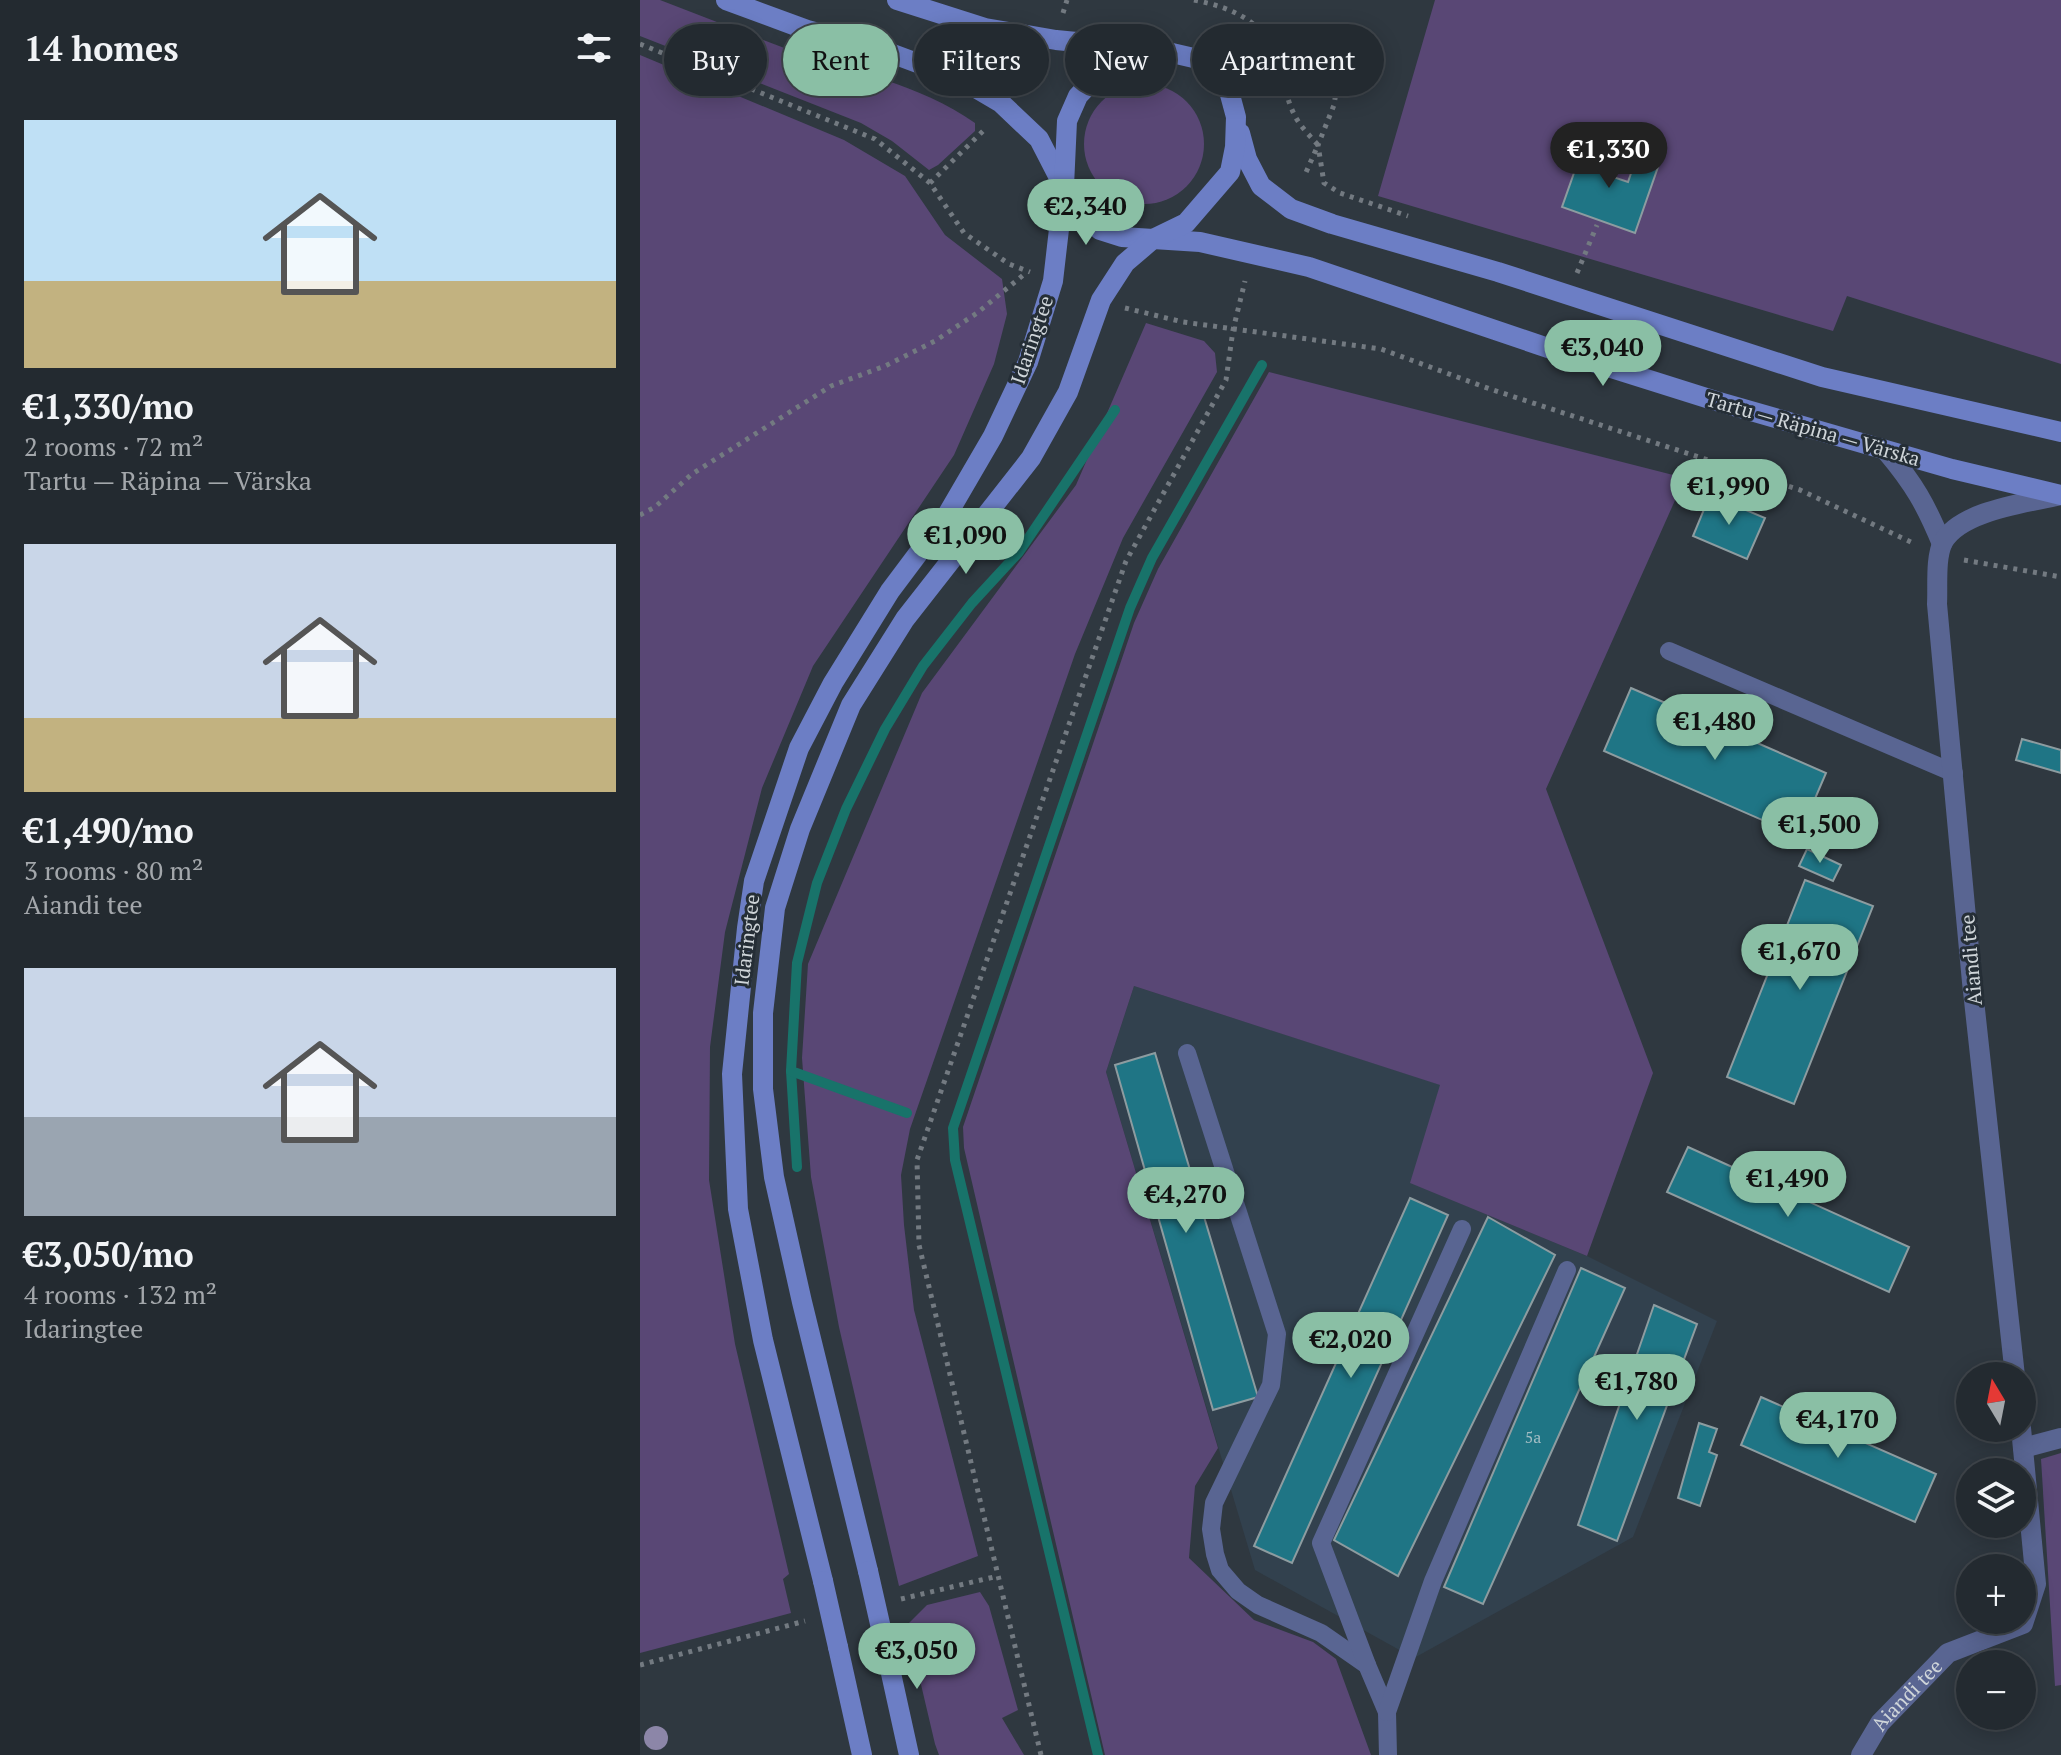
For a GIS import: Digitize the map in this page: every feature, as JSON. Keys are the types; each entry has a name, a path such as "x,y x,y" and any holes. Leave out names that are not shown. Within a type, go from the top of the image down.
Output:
{"main road":[{"path":"726,0 807,30 885,51 967,83 1001,103 1039,139 1074,207 1100,230 1122,237 1153,239 1186,223 1230,172 1236,117"},
{"path":"897,0 985,28 1065,40"},
{"path":"1176,54 1198,59 1209,66 1229,91 1247,159 1261,186 1291,209 1822,377 2061,432"},
{"path":"1064,186 1067,121 1078,96"},
{"name":"Idaringtee","path":"862,1755 823,1581 763,1340 738,1209 732,1074 747,928 754,881 799,748 833,683 890,591 947,515 993,436 1028,362 1053,281 1064,186"},
{"name":"Idaringtee","path":"909,1755 774,1177 763,1089 763,1013 775,908 800,829 851,705 905,619 1031,458 1068,392 1101,300 1125,263 1153,239"},
{"name":"Tartu — Räpina — Värska","path":"1153,239 1200,242 1309,267 1551,349 1887,452 2061,495"}],"street":[{"name":"Aiandi tee","path":"1887,452 1912,481 1925,503 1941,550 1937,604 1972,982 2013,1362"},
{"path":"1941,550 1957,526 1998,509 2061,495"},
{"name":"Aiandi tee","path":"2036,1438 2061,1438"},
{"name":"Aiandi tee","path":"1861,1755 1880,1723 1948,1653 2023,1624 2036,1584 2022,1442"}],"lane":[{"path":"1669,651 1954,773"},
{"path":"1187,1053 1277,1334 1271,1385 1214,1503 1211,1529 1215,1554 1220,1570 1238,1591 1258,1605 1321,1633 1367,1665"},
{"path":"1387,1712 1321,1543 1462,1229"},
{"path":"1388,1755 1387,1712 1433,1581 1567,1270"}],"path":[{"path":"1063,13 1067,0"},
{"path":"1194,0 1216,4 1251,21 1266,35 1278,60 1295,117 1318,145 1324,183 1340,193 1414,218"},
{"path":"640,44 875,139 930,183 964,233 1009,264 1037,275"},
{"path":"1304,177 1335,96"},
{"path":"930,183 984,130"},
{"path":"1563,268 1578,273 1597,225"},
{"path":"640,515 655,507 692,474 831,386 885,366 935,341 977,313 1028,271"},
{"path":"1041,1755 919,1245 917,1160 1126,561 1226,380 1233,330 1245,281"},
{"path":"1149,315 1233,330 1381,349 1490,389 1800,490 1941,550 2061,577"}],"shaded area":[{"path":"640,0 660,0 722,24 664,24 664,45 640,36"},
{"path":"1435,0 2061,0 2061,364 1847,296 1833,331 1378,196"},
{"path":"767,41 783,47 783,92 767,86"},
{"path":"640,55 664,65 664,96 738,96 844,140 905,176 945,235 1002,279 1007,314 994,364 954,455 813,666 762,788 725,932 710,1047 709,1180 735,1344 789,1574 783,1579 791,1613 640,1653"},
{"path":"898,85 914,91 914,96 926,96 954,110 975,123 975,131 929,170 892,141 861,123 792,96 898,96"},
{"path":"1176,93 1194,111 1203,132 1203,156 1194,177 1177,194 1156,203 1132,203 1111,194 1094,177 1085,156 1088,121 1101,101 1108,96 1176,96"},
{"path":"1146,323 1204,341 1215,353 1217,372 1123,538 1075,654 910,1129 901,1175 914,1310 978,1556 899,1586 839,1327 811,1177 802,1058 808,964 922,693 1076,485"},
{"path":"1269,372 1685,478 1546,789 1653,1073 1587,1256 1410,1183 1440,1085 1134,986 1106,1072 1218,1448 1195,1486 1189,1558 1254,1620 1313,1642 1336,1659 1371,1755 1105,1755 964,1148 963,1127 1134,623 1158,569"},
{"path":"1134,986 1441,1085 1411,1183 1587,1256 1717,1321 1633,1537 1414,1658 1255,1570 1106,1072"},
{"path":"2061,1453 2061,1685 2055,1686 2041,1459"},
{"path":"980,1592 989,1606 1018,1710 1002,1718 1024,1755 939,1755 935,1744 907,1625 927,1605"}],"building":[{"path":"1586,139 1607,147 1598,172 1628,182 1637,156 1659,164 1635,233 1562,207"},
{"path":"1710,495 1765,518 1747,559 1693,536"},
{"path":"1631,688 1826,773 1799,836 1604,751"},
{"path":"2022,739 2061,750 2061,773 2016,760"},
{"path":"1807,849 1841,865 1833,881 1799,866"},
{"path":"1805,880 1873,906 1794,1104 1727,1077"},
{"path":"1155,1053 1258,1397 1213,1410 1115,1065"},
{"path":"1688,1147 1909,1247 1889,1292 1667,1192"},
{"path":"1410,1198 1448,1215 1292,1563 1254,1546"},
{"path":"1488,1217 1555,1255 1398,1576 1334,1540"},
{"path":"1581,1268 1625,1288 1483,1604 1444,1587"},
{"path":"1654,1305 1697,1324 1617,1541 1578,1525"},
{"path":"1761,1397 1936,1474 1915,1522 1741,1445"},
{"path":"1699,1423 1717,1429 1709,1452 1717,1455 1700,1506 1678,1498"}],"waterway":[{"path":"1098,1755 955,1160 953,1128 1130,608 1152,558 1262,365"},
{"path":"907,1113 791,1071 797,963 817,883 846,809 885,729 923,666 972,603 1019,552 1115,410"},
{"path":"791,1071 797,1167"}]}
